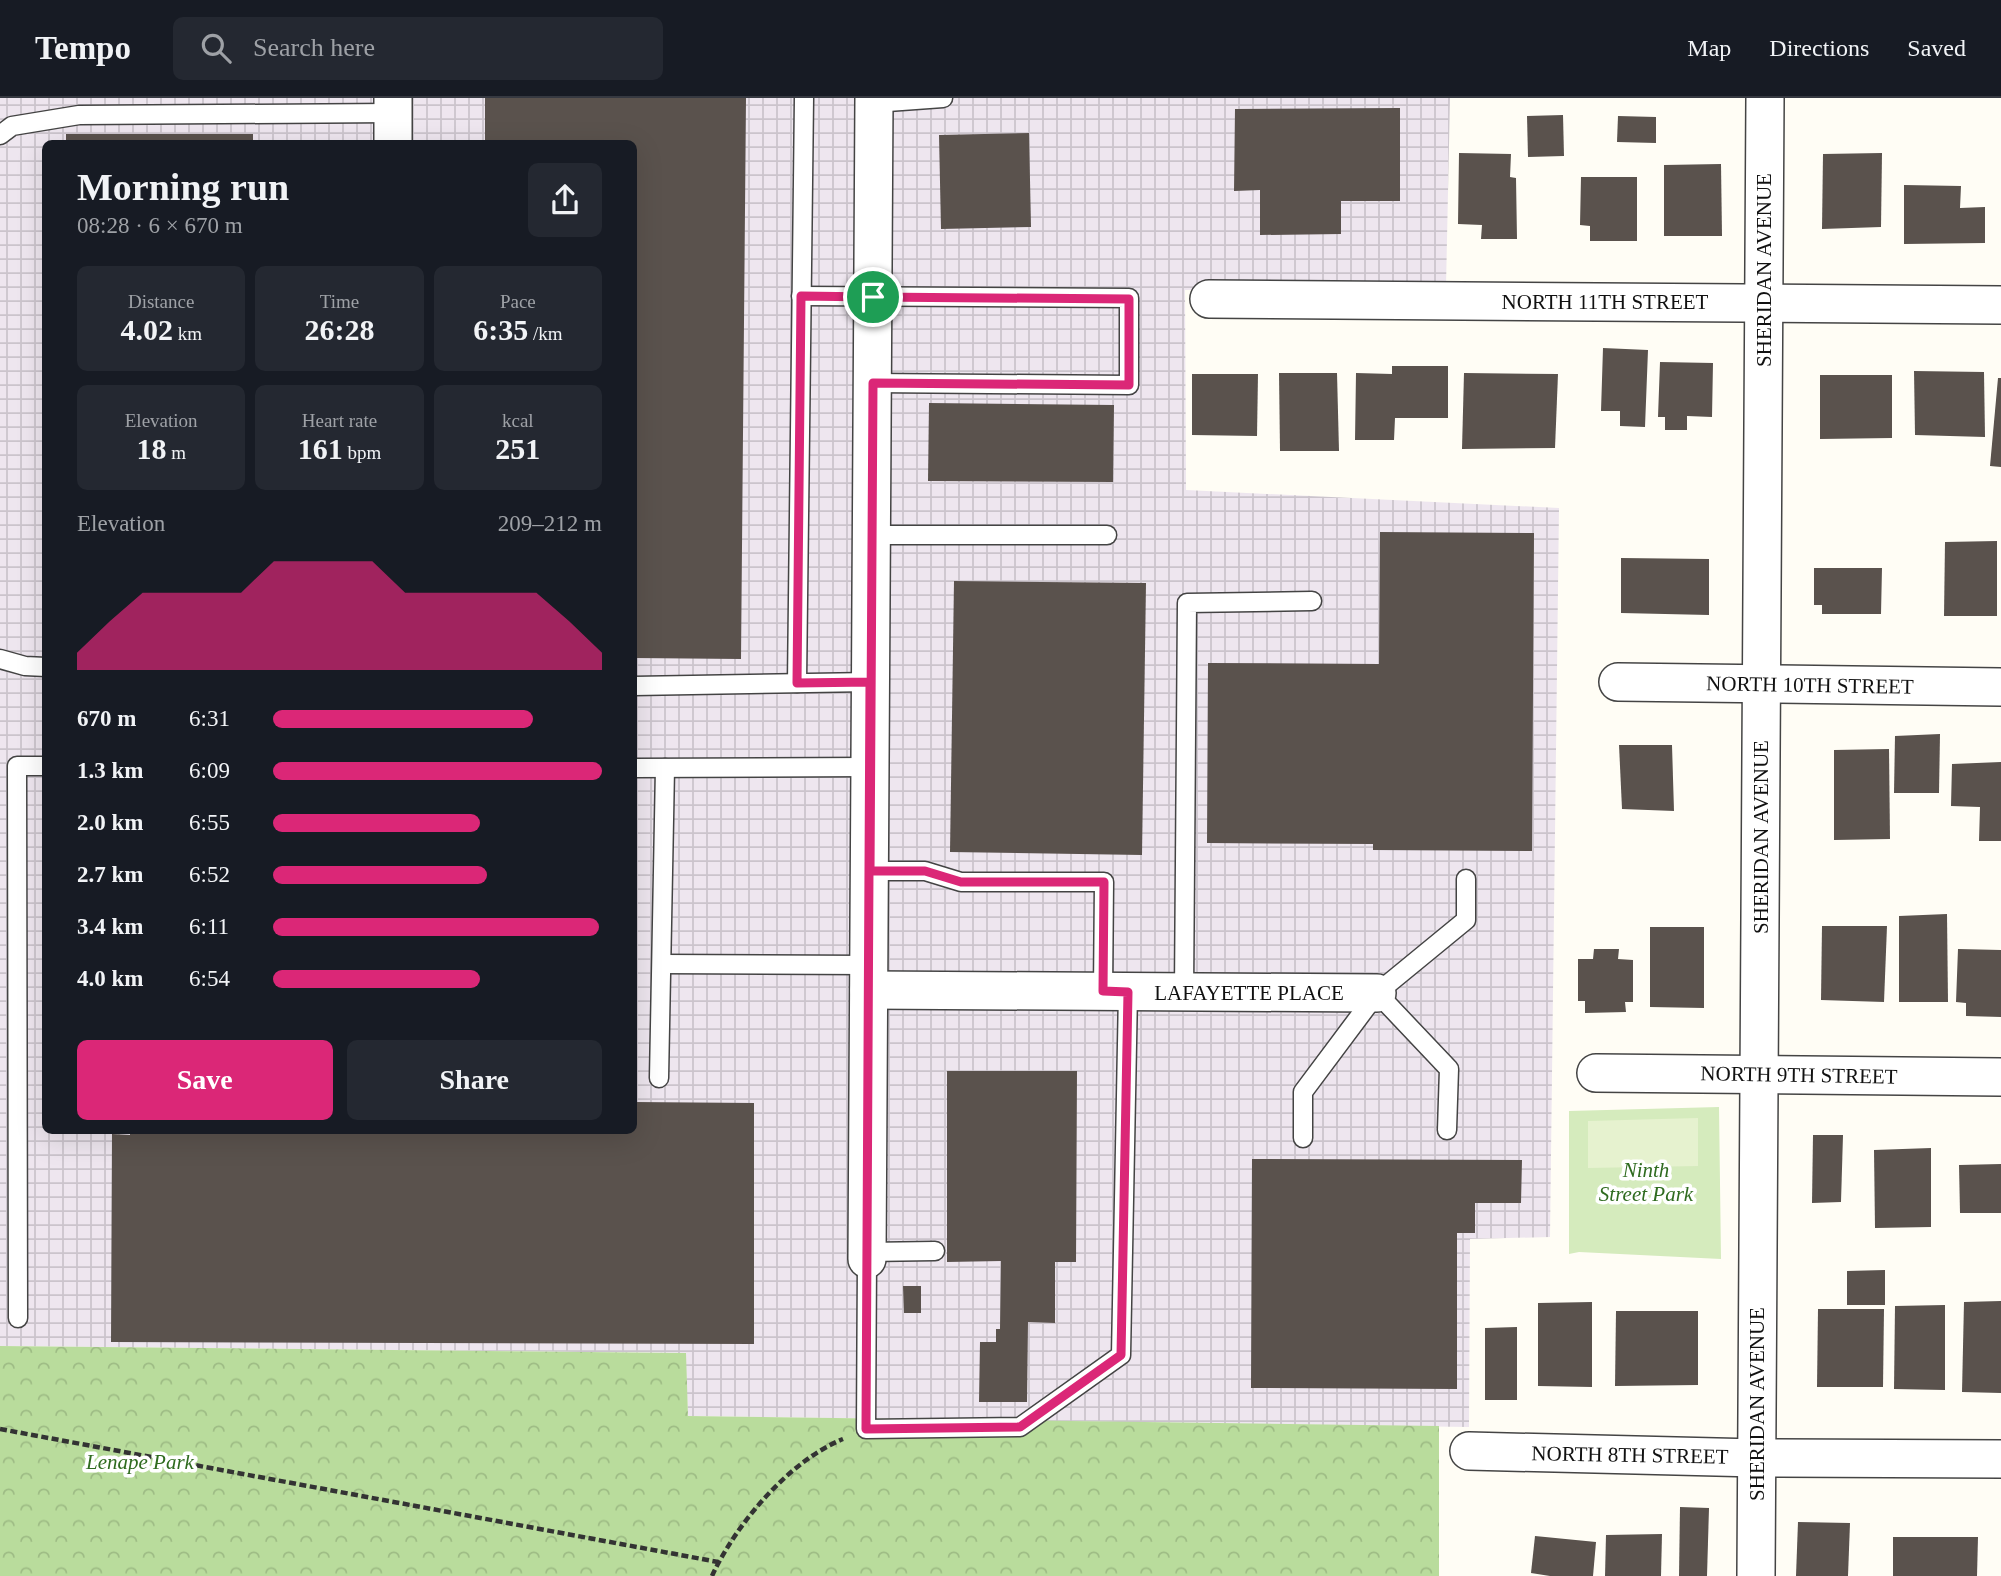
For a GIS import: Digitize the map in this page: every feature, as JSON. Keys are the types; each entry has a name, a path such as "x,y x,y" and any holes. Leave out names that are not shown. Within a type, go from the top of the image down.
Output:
{"street":[{"name":"SHERIDAN AVENUE","path":"1756,1576 1765,98"},
{"path":"867,1256 874,100"},
{"name":"NORTH 11TH STREET","path":"1209,299 2001,305"},
{"name":"NORTH 10TH STREET","path":"1619,682 2001,687"},
{"name":"LAFAYETTE PLACE","path":"869,978 1116,992 1377,993"},
{"name":"NORTH 9TH STREET","path":"1596,1073 2001,1077"},
{"name":"NORTH 8TH STREET","path":"1469,1451 1757,1458 2001,1459"}],"lane":[{"path":"797,683 804,98"},
{"path":"874,100 943,98"},
{"path":"0,135 12,126 79,115 393,118"},
{"path":"801,296 1129,299 1129,385 873,383"},
{"path":"872,536 1107,535"},
{"path":"1184,992 1187,603 1312,601"},
{"path":"0,659 25,666 42,667"},
{"path":"637,686 870,682"},
{"path":"18,1318 17,766 42,766"},
{"path":"637,768 870,767"},
{"path":"659,1078 665,768"},
{"path":"870,871 925,871 961,882 1104,882 1116,992 1121,1355 1020,1427 866,1429 867,1256 935,1251"},
{"path":"1303,1138 1303,1092 1377,993 1466,920 1466,879"},
{"path":"662,964 869,978"},
{"path":"1377,993 1448,1069 1447,1130"}],"path":[{"path":"0,1429 718,1562"},
{"path":"712,1576 718,1562 752,1514 783,1479 827,1445 866,1429"}],"shaded area":[{"path":"0,98 1450,98 1446,287 1185,290 1186,490 1559,508 1550,1237 1470,1239 1469,1427 688,1416 685,1353 0,1346"}],"green space":[{"name":"Ninth Street Park","path":"1719,1107 1721,1259 1579,1252 1569,1254 1569,1111"},
{"path":"1698,1118 1698,1166 1588,1168 1588,1121"},
{"name":"Lenape Park","path":"0,1346 686,1353 688,1416 1439,1426 1439,1576 0,1576"}],"building":[{"path":"485,98 746,98 741,659 637,658 637,140 485,140"},
{"path":"1400,108 1400,201 1341,201 1341,234 1260,235 1260,190 1234,191 1235,109"},
{"path":"1563,115 1564,156 1528,157 1527,116"},
{"path":"1618,116 1656,117 1656,143 1617,142"},
{"path":"1029,133 1031,227 941,229 939,135"},
{"path":"66,134 253,134 253,140 66,140"},
{"path":"1459,153 1511,154 1510,177 1516,178 1517,239 1481,239 1482,225 1458,224"},
{"path":"1882,153 1881,227 1822,229 1823,154"},
{"path":"1721,164 1722,236 1664,236 1664,165"},
{"path":"1581,177 1637,177 1637,241 1590,241 1590,226 1580,225"},
{"path":"1904,185 1961,186 1960,208 1985,207 1985,243 1904,244"},
{"path":"1603,348 1648,350 1645,427 1620,426 1620,411 1601,411"},
{"path":"1660,362 1713,363 1712,417 1687,416 1687,430 1665,430 1665,417 1658,417"},
{"path":"1392,366 1448,366 1448,418 1395,418 1394,440 1355,440 1356,373 1392,374"},
{"path":"1914,371 1984,372 1985,437 1915,435"},
{"path":"1279,373 1337,373 1339,451 1280,451"},
{"path":"1464,373 1558,374 1555,448 1462,449"},
{"path":"1192,374 1258,374 1257,436 1192,435"},
{"path":"1820,375 1892,375 1892,438 1820,439"},
{"path":"1998,378 2001,378 2001,467 1990,466"},
{"path":"929,403 1114,405 1113,482 928,481"},
{"path":"1380,532 1534,533 1532,851 1373,850 1373,844 1207,843 1208,663 1379,664"},
{"path":"1997,541 1997,616 1944,616 1945,542"},
{"path":"1621,558 1709,559 1709,615 1621,613"},
{"path":"1814,568 1882,568 1881,614 1822,614 1822,605 1814,605"},
{"path":"954,581 1146,583 1142,855 950,852"},
{"path":"1940,734 1939,793 1894,793 1895,736"},
{"path":"1619,745 1672,745 1674,811 1622,809"},
{"path":"1889,749 1890,839 1834,840 1834,750"},
{"path":"2001,762 2001,841 1979,841 1980,807 1951,806 1952,764"},
{"path":"1947,914 1948,1002 1899,1002 1899,916"},
{"path":"1822,926 1887,926 1884,1002 1821,1000"},
{"path":"1650,927 1704,927 1704,1008 1650,1007"},
{"path":"1594,949 1619,949 1618,959 1633,960 1633,1002 1625,1002 1626,1012 1585,1013 1585,1001 1578,1001 1578,959 1593,959"},
{"path":"1958,949 2001,950 2001,1017 1966,1016 1966,1003 1956,1002"},
{"path":"947,1071 1077,1071 1076,1262 1055,1262 1055,1323 1028,1322 1027,1402 979,1402 980,1342 996,1342 996,1329 1000,1329 1001,1261 947,1262"},
{"path":"637,1102 754,1103 754,1344 111,1342 112,1134 637,1134"},
{"path":"1813,1135 1843,1135 1841,1202 1812,1203"},
{"path":"1931,1148 1931,1227 1875,1228 1874,1150"},
{"path":"1252,1159 1522,1160 1521,1203 1475,1203 1475,1233 1457,1233 1457,1389 1251,1388"},
{"path":"2001,1164 2001,1213 1960,1213 1959,1165"},
{"path":"1885,1270 1885,1305 1847,1305 1847,1271"},
{"path":"903,1286 921,1286 921,1313 904,1313"},
{"path":"2001,1301 2001,1393 1962,1392 1964,1302"},
{"path":"1592,1302 1592,1387 1538,1386 1538,1303"},
{"path":"1945,1305 1945,1390 1894,1389 1895,1306"},
{"path":"1818,1309 1884,1309 1883,1387 1817,1387"},
{"path":"1616,1311 1698,1311 1698,1385 1615,1386"},
{"path":"1517,1327 1517,1400 1485,1400 1485,1328"},
{"path":"1680,1507 1709,1508 1707,1576 1679,1576"},
{"path":"1798,1522 1850,1523 1848,1576 1796,1576"},
{"path":"1662,1534 1661,1576 1605,1576 1606,1535"},
{"path":"1535,1536 1596,1542 1593,1576 1531,1573"},
{"path":"1893,1537 1978,1537 1977,1576 1893,1576"}],"route":[{"path":"801,296 873,297 1129,299 1129,385 873,383 870,871 925,871 961,882 1104,882 1103,991 1128,992 1121,1355 1020,1427 866,1429 870,682 797,683 801,296"}]}
